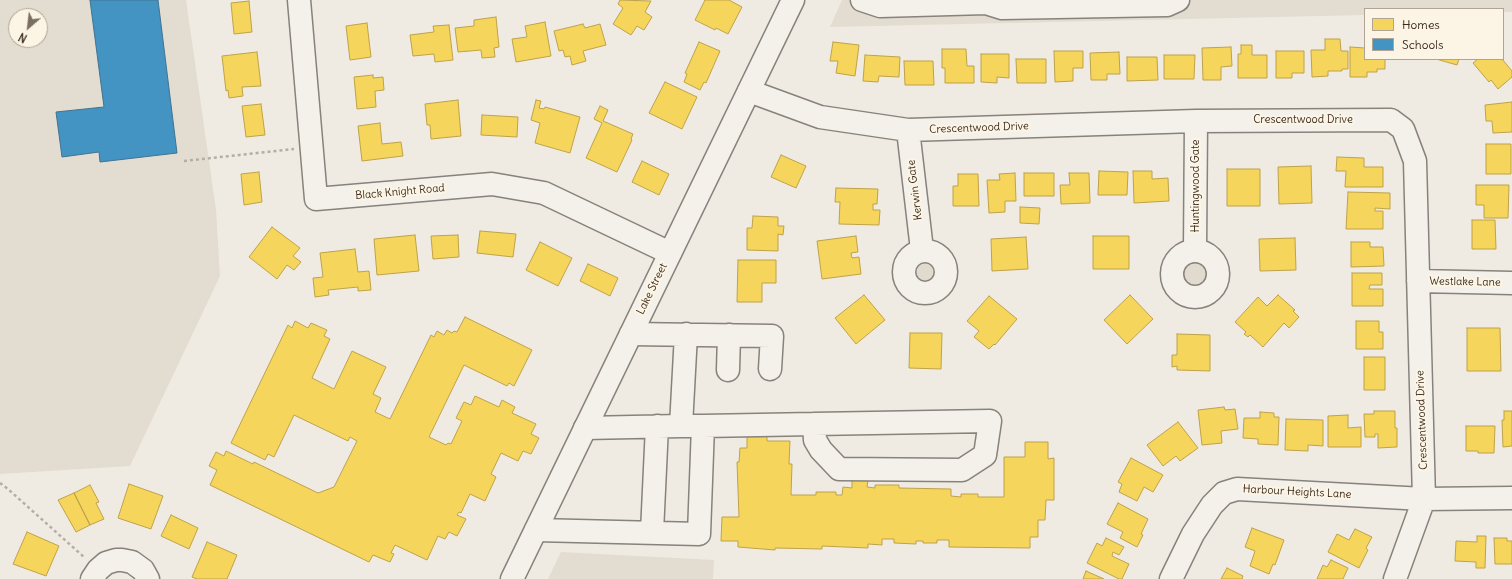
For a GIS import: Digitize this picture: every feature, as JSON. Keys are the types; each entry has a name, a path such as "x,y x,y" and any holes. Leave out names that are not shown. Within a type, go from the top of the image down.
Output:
{"street":[{"name":"Black Knight Road","path":"301,0 316,199 492,184 544,193 670,253"},
{"name":"Lake Street","path":"512,579 793,0"},
{"path":"862,0 880,6 986,1 1002,8 1167,6 1178,0"},
{"name":"Crescentwood Drive","path":"749,91 820,117 908,130 1196,121 1391,120 1403,129 1415,161 1424,499 1395,579"},
{"name":"Huntingwood Gate","path":"1196,121 1196,250"},
{"name":"Kerwin Gate","path":"908,130 922,250"},
{"name":"Westlake Lane","path":"1418,282 1512,284"},
{"path":"631,334 772,336 770,369"},
{"path":"681,426 686,334"},
{"path":"728,370 729,335"},
{"path":"585,428 658,426 990,421 985,455 962,470 839,469 821,450 815,440 814,424"},
{"path":"652,532 658,426"},
{"path":"536,530 699,534 703,426"},
{"name":"Harbour Heights Lane","path":"1171,579 1193,534 1212,505 1224,493 1237,489 1424,499 1512,498"},
{"path":"95,574 106,563 122,560 132,562 143,570 148,579"}],"path":[{"path":"184,161 312,146"},
{"path":"0,483 8,488 95,574"}],"shaded area":[{"path":"0,0 186,0 216,210 220,276 130,466 0,474"},
{"path":"842,0 1512,0 1512,12 1504,12 1504,8 1364,8 1364,15 830,27"},
{"path":"926,260 934,264 938,272 934,280 926,284 918,280 914,272 918,264"},
{"path":"1195,260 1205,264 1209,274 1205,284 1195,288 1185,284 1181,274 1185,264"},
{"path":"561,552 714,560 713,579 548,579"}],"building: Homes":[{"path":"620,0 651,1 645,12 652,17 644,30 637,26 631,35 613,24 623,8 618,4"},
{"path":"705,0 729,0 742,7 728,34 716,28 715,30 695,20"},
{"path":"249,1 252,32 234,34 231,3"},
{"path":"496,17 499,47 494,48 495,57 482,58 481,50 458,52 455,28 474,26 474,20"},
{"path":"545,22 551,56 516,62 512,39 527,37 525,26"},
{"path":"367,23 371,57 350,60 346,26"},
{"path":"583,24 585,28 600,24 606,45 583,51 586,61 572,65 570,56 565,57 563,50 559,51 554,31"},
{"path":"449,25 453,60 435,62 434,54 413,56 410,35 434,32 433,26"},
{"path":"1325,39 1340,39 1341,51 1348,51 1348,69 1342,69 1342,71 1328,71 1328,76 1312,77 1311,50 1325,50"},
{"path":"699,42 720,51 706,83 704,82 700,90 684,82 687,74 685,73"},
{"path":"833,42 859,45 855,76 836,73 838,61 830,61"},
{"path":"1241,45 1252,45 1252,55 1267,55 1267,78 1238,78 1238,54 1241,54"},
{"path":"1231,47 1232,66 1221,67 1221,80 1203,80 1202,48"},
{"path":"1350,47 1364,48 1364,60 1385,60 1385,69 1377,69 1377,72 1367,72 1367,77 1350,77"},
{"path":"942,49 966,49 967,66 974,66 974,83 945,83 945,68 942,68"},
{"path":"1054,51 1083,51 1083,68 1073,68 1073,81 1055,82"},
{"path":"1276,51 1304,51 1304,73 1292,73 1292,78 1276,78"},
{"path":"257,52 261,86 242,87 243,96 229,98 228,90 226,91 222,56"},
{"path":"1119,52 1120,74 1107,74 1107,80 1091,80 1090,53"},
{"path":"981,54 1009,54 1009,78 997,77 997,83 981,82"},
{"path":"865,55 900,57 899,77 879,76 878,82 863,81"},
{"path":"1164,55 1195,55 1194,79 1164,79"},
{"path":"1127,57 1157,57 1158,80 1127,81"},
{"path":"1016,59 1046,59 1046,83 1017,83"},
{"path":"1440,60 1459,60 1457,65"},
{"path":"1477,60 1503,60 1512,71 1512,77 1498,89 1491,80 1489,82 1473,63"},
{"path":"904,61 933,61 934,85 905,85"},
{"path":"373,75 373,78 383,77 384,90 375,91 376,107 357,109 354,77"},
{"path":"665,82 697,97 682,129 649,113"},
{"path":"458,100 461,136 431,139 430,125 427,125 425,104"},
{"path":"536,100 541,101 539,108 544,109 545,107 580,117 570,153 535,143 540,123 531,120"},
{"path":"1512,102 1512,132 1493,133 1492,121 1486,121 1485,105"},
{"path":"261,104 265,135 246,137 242,106"},
{"path":"600,106 608,110 603,121 633,134 632,140 617,172 586,158 602,123 594,119"},
{"path":"482,115 518,117 517,137 481,135"},
{"path":"380,123 382,144 401,142 403,156 362,161 358,126"},
{"path":"1486,144 1511,144 1511,174 1486,174"},
{"path":"781,155 806,166 796,188 771,177"},
{"path":"1337,157 1364,158 1364,167 1383,167 1383,187 1345,187 1346,171 1336,171"},
{"path":"642,161 669,174 659,195 632,182"},
{"path":"1311,166 1312,203 1279,204 1278,167"},
{"path":"1227,169 1260,169 1260,206 1227,206"},
{"path":"1099,171 1128,172 1127,195 1098,195"},
{"path":"1133,171 1152,171 1152,179 1168,178 1169,201 1134,203"},
{"path":"259,172 262,202 244,205 241,174"},
{"path":"1015,173 1016,201 1005,201 1005,212 989,213 987,180 1000,180 999,174"},
{"path":"1024,173 1054,173 1054,196 1024,196"},
{"path":"1069,173 1089,173 1090,203 1061,204 1060,185 1070,185"},
{"path":"958,174 978,174 979,206 953,206 953,186 958,186"},
{"path":"1476,185 1509,185 1508,218 1484,218 1484,205 1476,205"},
{"path":"836,188 878,189 877,204 873,204 873,210 880,210 879,225 839,224 840,202 835,202"},
{"path":"1348,192 1390,193 1390,209 1375,208 1375,211 1383,211 1383,229 1346,229"},
{"path":"1020,207 1040,208 1039,224 1020,223"},
{"path":"753,216 778,217 778,226 784,226 783,235 778,234 778,251 747,250 747,228 752,228"},
{"path":"1472,220 1495,220 1496,249 1472,249"},
{"path":"272,227 300,248 293,256 301,262 294,270 287,265 277,279 249,257"},
{"path":"480,231 516,234 513,257 477,253"},
{"path":"415,235 419,271 377,275 374,239"},
{"path":"458,235 459,257 433,259 431,236"},
{"path":"856,236 858,252 851,253 852,258 859,257 861,274 822,279 817,241"},
{"path":"1093,236 1129,236 1129,269 1093,269"},
{"path":"1026,237 1028,269 992,271 991,239"},
{"path":"1295,238 1296,270 1260,271 1259,239"},
{"path":"540,242 572,258 558,286 526,270"},
{"path":"1351,242 1370,242 1370,247 1383,247 1384,266 1351,267"},
{"path":"355,249 358,272 369,271 371,290 358,291 358,287 328,290 329,295 315,297 313,278 323,277 320,253"},
{"path":"738,260 776,260 776,283 762,283 762,302 737,302"},
{"path":"588,264 618,278 610,296 580,281"},
{"path":"1352,273 1382,273 1382,285 1370,285 1369,289 1383,289 1383,306 1352,306"},
{"path":"864,295 885,320 856,344 835,318"},
{"path":"1130,295 1153,319 1127,344 1104,320"},
{"path":"1278,295 1295,310 1293,311 1299,317 1289,328 1284,323 1263,347 1250,335 1248,337 1244,334 1246,332 1235,322 1258,297 1267,306"},
{"path":"989,296 1017,319 995,345 994,344 989,349 974,337 979,331 967,321"},
{"path":"465,317 532,350 514,386 509,383 507,386 464,365 429,437 446,445 448,443 451,444 462,421 456,418 464,402 471,405 475,396 499,407 502,400 515,407 512,413 536,424 531,434 539,438 531,454 523,451 518,461 501,453 491,474 496,477 485,501 470,494 461,513 459,512 457,515 466,519 457,536 449,532 445,539 438,536 427,560 395,545 391,553 394,554 390,562 373,555 369,562 210,485 217,470 209,466 216,452 224,456 226,451 253,464 254,462 318,493 334,487 357,441 350,437 348,441 294,415 274,457 268,454 265,460 231,443 288,325 292,328 295,321 308,328 311,323 327,330 324,336 330,339 312,378 334,389 352,351 386,367 373,394 381,398 375,412 390,419 431,335 434,337 437,331 444,335 447,330 452,333 454,331 457,332"},
{"path":"1356,321 1379,321 1379,332 1383,332 1383,349 1356,349"},
{"path":"1467,328 1500,328 1501,371 1467,371"},
{"path":"910,333 942,333 941,369 909,368"},
{"path":"1177,334 1210,335 1210,371 1177,370 1177,366 1172,367 1172,355 1177,355"},
{"path":"1364,357 1385,357 1385,390 1364,390"},
{"path":"1224,407 1225,410 1235,409 1238,429 1221,431 1222,443 1202,445 1198,410"},
{"path":"1374,411 1395,411 1397,447 1378,448 1378,434 1375,434 1375,437 1365,437 1364,414 1374,414"},
{"path":"1504,411 1512,411 1512,446 1503,447 1502,420 1504,420"},
{"path":"1260,412 1274,413 1274,417 1279,417 1278,445 1258,444 1258,439 1243,438 1244,418 1260,418"},
{"path":"1348,415 1348,428 1361,427 1361,447 1328,447 1328,416"},
{"path":"1286,419 1323,420 1323,446 1308,445 1308,451 1285,450"},
{"path":"1178,422 1198,448 1180,461 1176,456 1163,466 1147,445"},
{"path":"1466,426 1495,426 1494,453 1466,451"},
{"path":"747,434 767,434 767,441 790,441 789,464 792,464 791,495 816,495 816,492 836,492 836,495 842,495 843,487 852,488 852,479 868,480 867,487 875,488 875,485 899,485 899,488 951,489 951,496 961,497 961,494 978,494 978,497 1004,497 1004,457 1025,457 1025,442 1048,442 1048,459 1054,458 1054,500 1046,500 1045,520 1038,520 1038,537 1030,537 1030,548 949,547 949,540 937,540 937,543 923,543 923,541 916,541 916,544 894,543 894,539 882,539 882,545 868,544 868,548 822,546 822,549 775,548 775,550 738,547 738,541 721,541 722,517 739,517 737,462 739,462 740,448 747,448"},
{"path":"1131,458 1163,475 1153,492 1144,487 1137,501 1119,492 1122,484 1118,482"},
{"path":"129,484 163,496 151,529 118,518"},
{"path":"90,485 99,502 96,503 104,519 90,525 74,493"},
{"path":"74,493 90,525 76,532 58,500"},
{"path":"1118,503 1148,519 1137,547 1120,538 1123,532 1107,524"},
{"path":"171,515 198,528 189,549 161,536"},
{"path":"1252,528 1284,540 1275,565 1273,564 1269,574 1250,566 1255,551 1245,547"},
{"path":"1355,529 1372,537 1366,548 1368,550 1359,568 1328,552 1337,534 1349,540"},
{"path":"27,532 59,546 46,576 13,564"},
{"path":"1477,536 1486,536 1485,568 1476,568 1476,562 1455,561 1456,541 1477,542"},
{"path":"1106,538 1124,547 1119,555 1113,552 1112,556 1129,564 1122,579 1119,579 1087,563 1097,543 1102,546"},
{"path":"1494,538 1507,538 1507,541 1512,541 1512,564 1495,564"},
{"path":"207,542 237,555 227,579 197,579 192,577"},
{"path":"1331,560 1348,568 1343,579 1317,579 1323,565 1327,567"},
{"path":"1227,568 1243,576 1242,579 1221,579"},
{"path":"1086,571 1104,579 1083,579"}],"building: Schools":[{"path":"90,0 158,0 177,153 100,162 99,152 62,157 56,112 104,107"}]}
